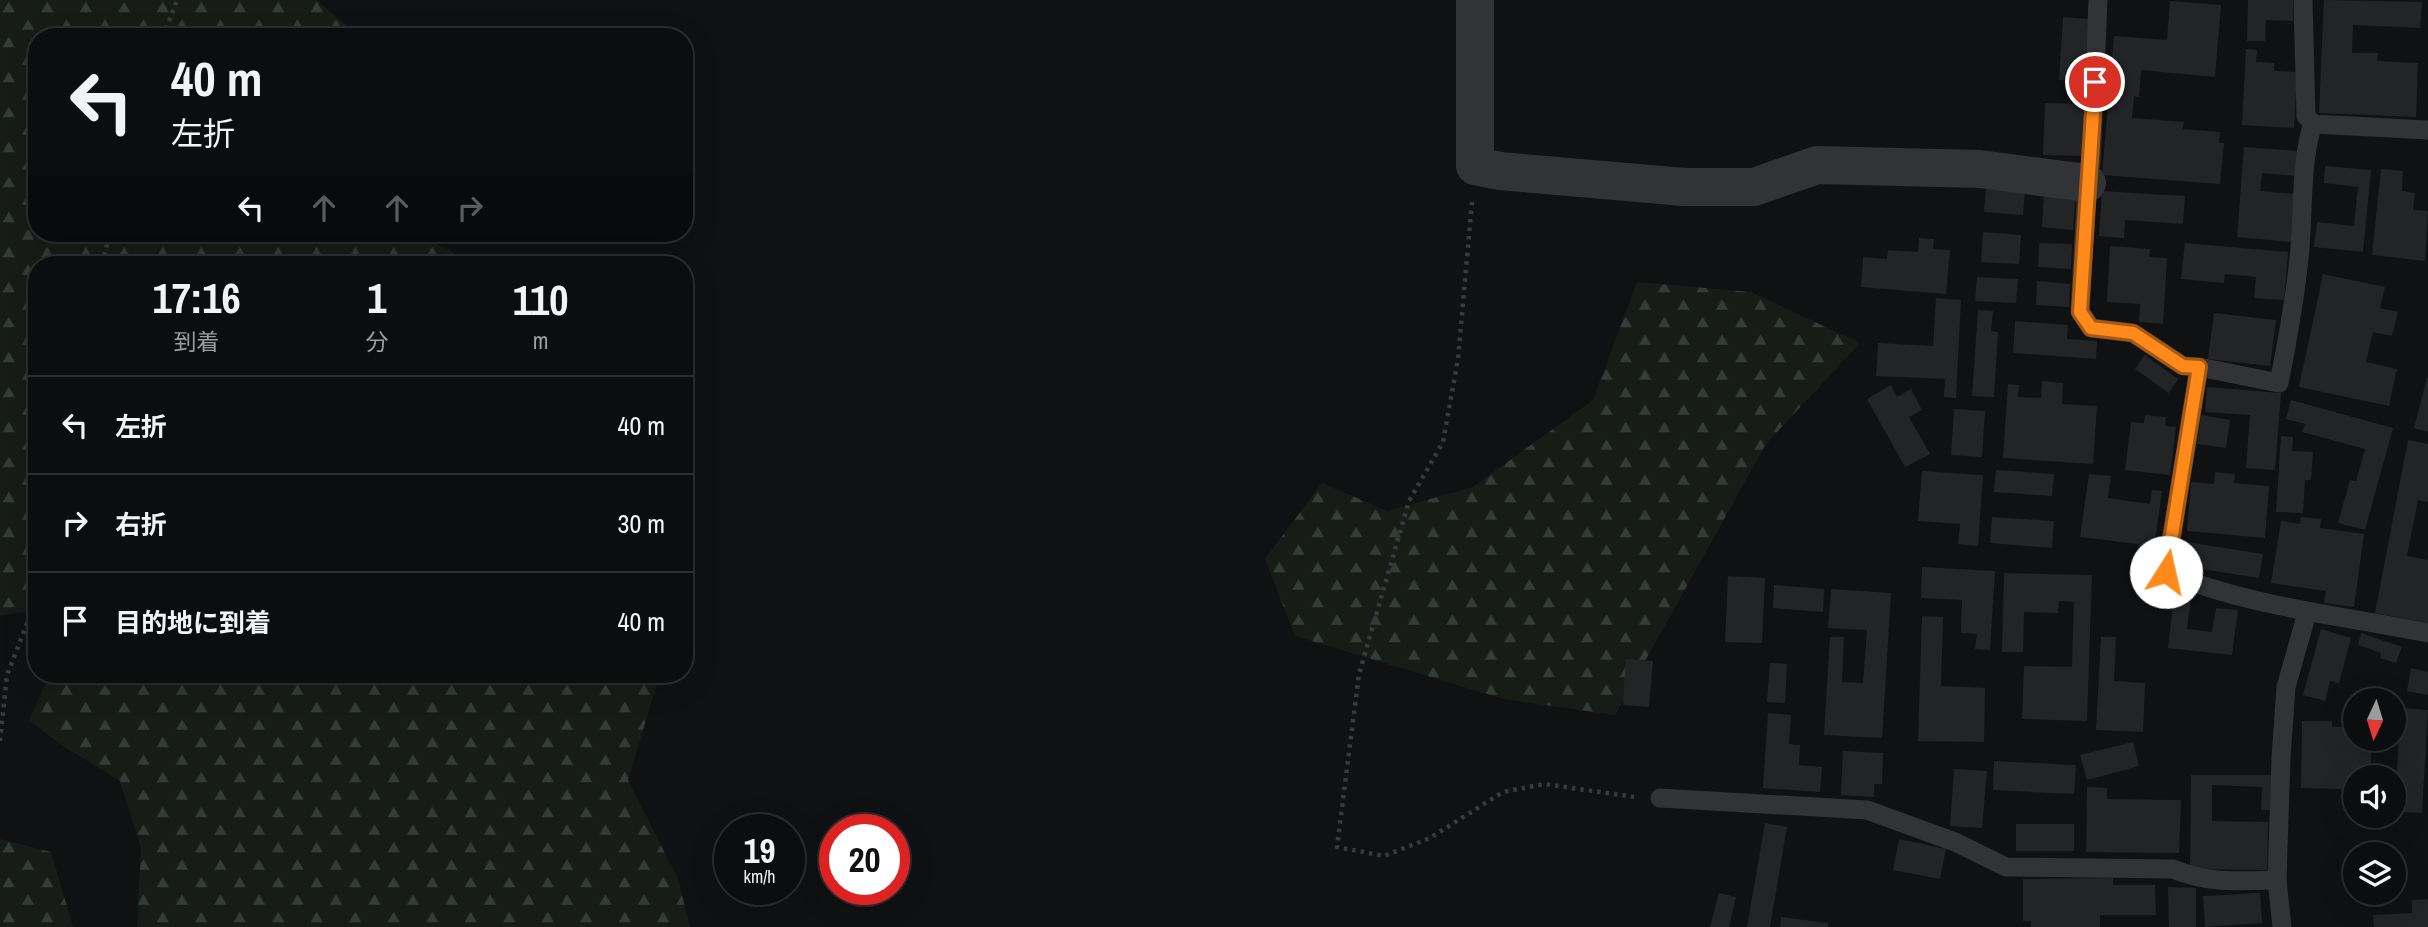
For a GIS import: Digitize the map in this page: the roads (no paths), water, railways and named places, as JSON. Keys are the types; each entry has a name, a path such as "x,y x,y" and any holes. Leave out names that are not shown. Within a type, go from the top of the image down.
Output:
{"street":[{"path":"1475,0 1475,166 1500,171 1684,187 1754,187 1817,165 1980,169 2087,183"}],"lane":[{"path":"2098,0 2091,163 2087,183 2080,312 2091,328 2133,333 2183,366 2279,383 2290,326 2308,148 2313,124"},
{"path":"2303,0 2306,116 2313,124 2428,130"},
{"path":"2199,367 2166,572 2201,586 2307,613 2428,633"},
{"path":"2282,927 2277,880 2286,687 2307,613"},
{"path":"1660,798 1867,810 1955,842 2006,867 2174,869 2195,879 2277,880"}]}
